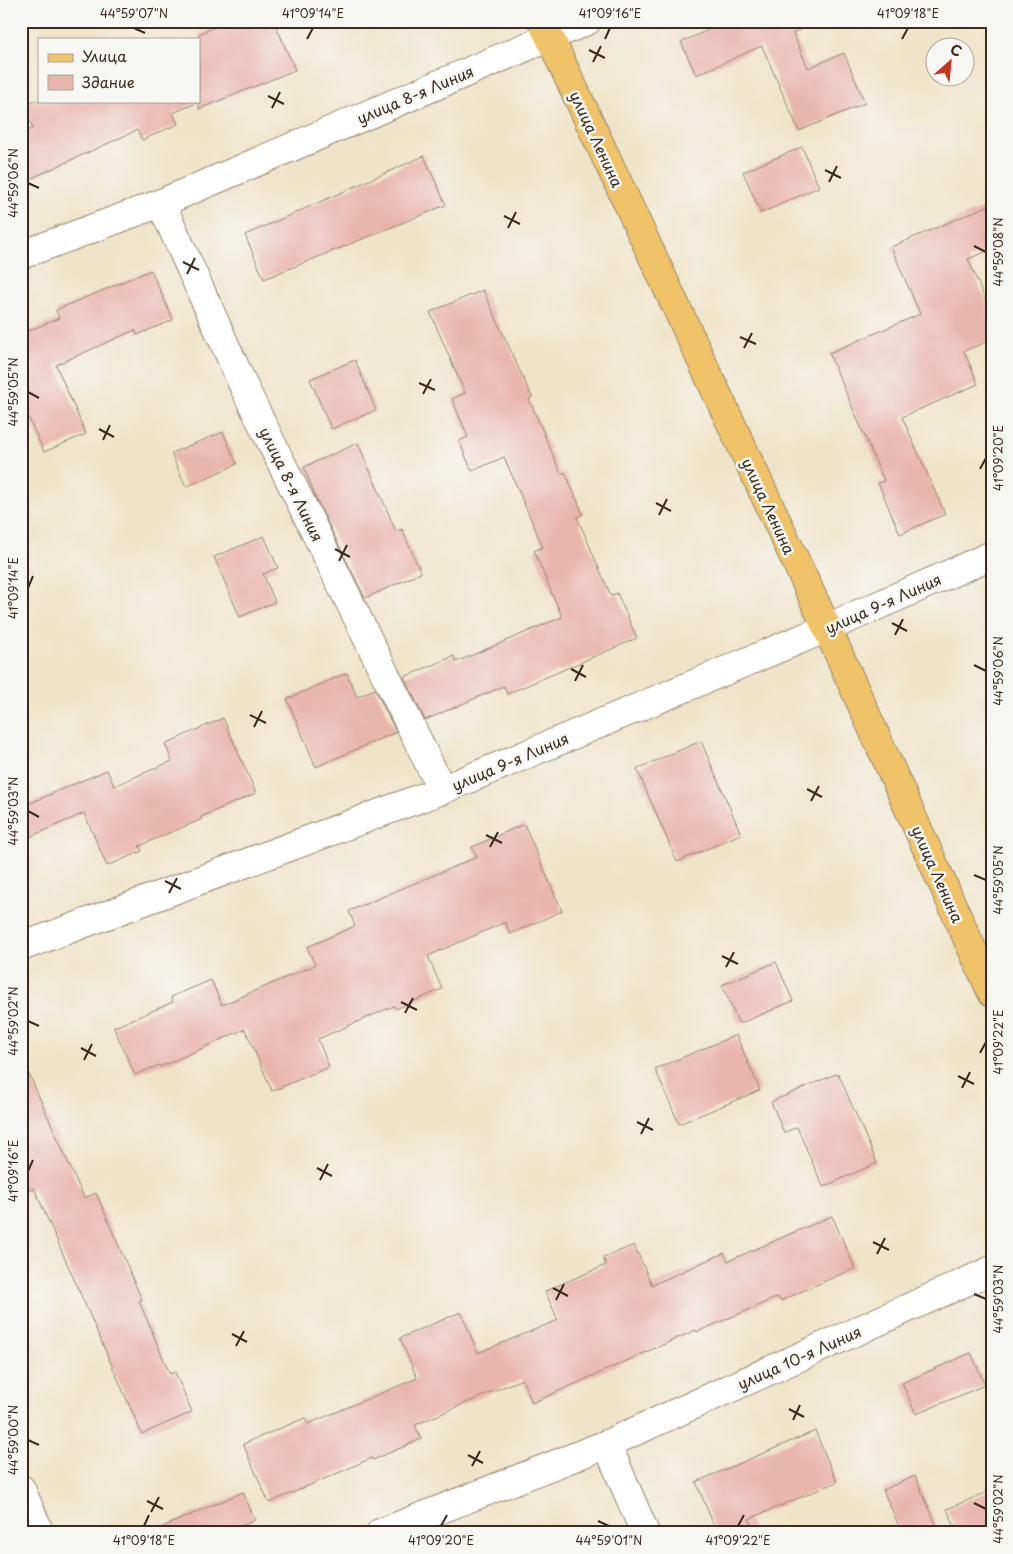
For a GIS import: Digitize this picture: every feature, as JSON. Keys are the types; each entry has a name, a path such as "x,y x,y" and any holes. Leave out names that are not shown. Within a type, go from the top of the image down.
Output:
{"main road":[{"name":"улица Ленина","path":"545,29 827,628 992,992"}],"street":[{"name":"улица 8-я Линия","path":"21,256 161,203 545,29 587,21"},
{"name":"улица 8-я Линия","path":"161,203 245,390 442,790"},
{"name":"улица 9-я Линия","path":"21,948 442,790 827,628 992,555"},
{"name":"улица 10-я Линия","path":"380,1533 606,1444 992,1270"},
{"path":"606,1444 646,1533"},
{"path":"21,1489 40,1533"}],"building":[{"path":"227,21 274,21 295,70 199,109 199,34"},
{"path":"729,21 819,21 793,33 808,68 844,53 865,103 799,131 762,46 696,75 681,42"},
{"path":"21,101 199,102 173,113 178,124 142,140 137,130 21,183 21,134 33,128"},
{"path":"802,147 819,187 761,213 743,172"},
{"path":"424,156 446,205 264,279 245,235"},
{"path":"992,204 992,249 968,259 992,316 992,340 964,351 978,384 902,417 945,514 900,534 878,483 884,481 829,353 920,314 891,247"},
{"path":"151,270 173,320 137,335 135,330 56,365 86,434 44,452 21,401 21,334 59,318 56,310"},
{"path":"483,290 532,397 529,399 561,474 565,472 583,514 577,517 611,596 617,593 637,638 507,694 504,686 425,720 404,677 454,656 456,662 562,617 534,551 543,547 504,457 472,471 459,441 468,437 452,399 465,393 430,312"},
{"path":"355,360 376,410 331,429 310,379"},
{"path":"223,432 237,464 186,487 171,453"},
{"path":"358,443 396,531 402,529 421,573 365,598 317,501 304,467"},
{"path":"264,536 278,568 263,574 275,602 240,617 214,557"},
{"path":"347,673 357,697 375,689 396,732 316,767 287,699"},
{"path":"223,718 256,793 139,846 142,851 107,866 84,813 21,841 21,807 107,770 114,786 172,761 165,744"},
{"path":"701,741 741,834 677,862 637,769"},
{"path":"524,824 562,911 510,934 505,922 428,956 442,989 396,1009 394,1006 318,1039 329,1067 272,1091 245,1029 160,1067 159,1065 135,1075 113,1026 173,1002 171,997 211,980 222,1005 315,965 307,947 355,926 349,911 477,857 472,847"},
{"path":"776,962 793,1001 739,1024 722,985"},
{"path":"736,1035 760,1090 679,1124 655,1069"},
{"path":"21,1056 84,1198 96,1193 142,1300 139,1301 170,1374 175,1372 192,1412 142,1434 34,1188 21,1194"},
{"path":"838,1073 877,1163 823,1187 797,1127 784,1133 771,1102"},
{"path":"832,1216 855,1268 780,1301 778,1297 697,1332 696,1330 532,1403 522,1379 415,1425 421,1439 373,1460 372,1458 269,1503 243,1444 305,1418 308,1424 417,1378 400,1338 461,1312 478,1353 558,1320 545,1291 606,1265 603,1258 634,1245 652,1285 724,1253 728,1261"},
{"path":"971,1353 985,1385 916,1414 902,1383"},
{"path":"815,1431 837,1482 749,1519 755,1533 717,1533 696,1482"},
{"path":"915,1476 940,1533 902,1533 883,1490"},
{"path":"992,1490 992,1533 958,1533 947,1509"},
{"path":"243,1492 255,1520 225,1533 149,1533"}]}
